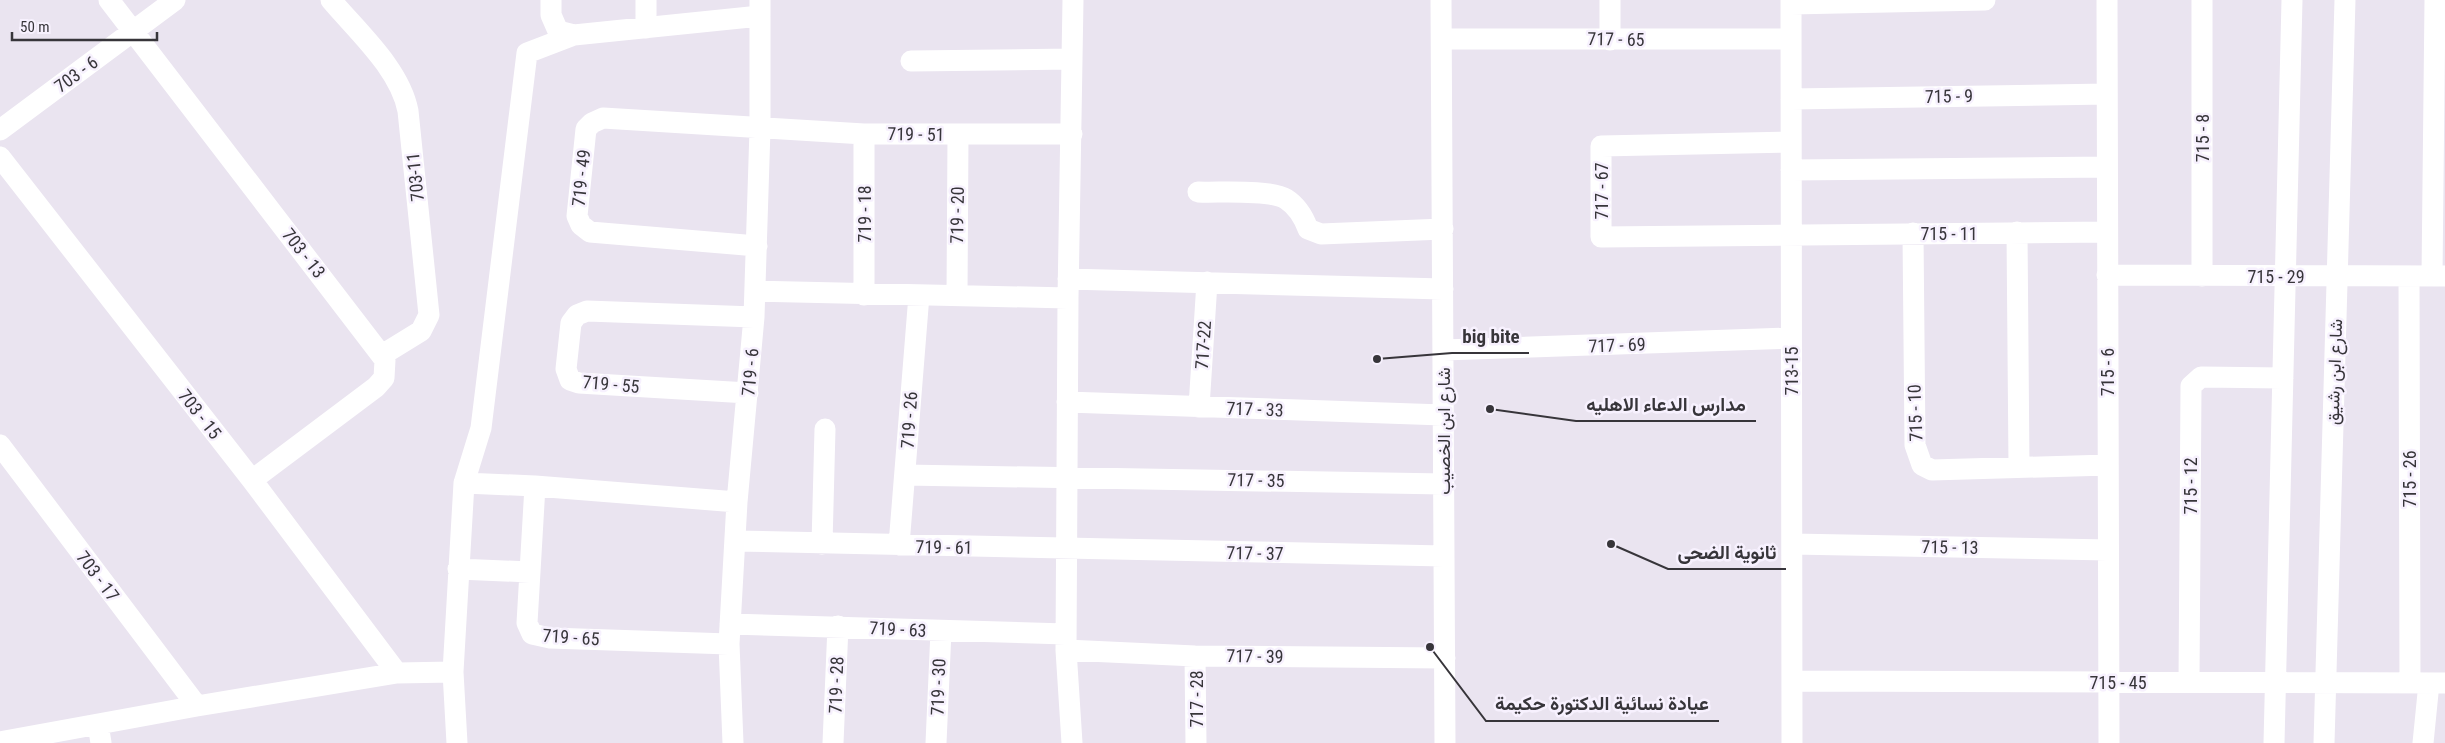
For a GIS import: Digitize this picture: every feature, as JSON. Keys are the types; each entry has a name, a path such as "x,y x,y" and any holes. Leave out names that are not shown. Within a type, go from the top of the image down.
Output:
{"street":[{"name":"703 - 13","path":"108,0 382,355"},
{"name":"703 - 6","path":"0,130 175,0"},
{"name":"703-11","path":"331,0 397,79 406,99 408,111 430,315 421,331 382,355"},
{"path":"551,0 551,15 558,31 574,35"},
{"path":"646,0 646,28"},
{"path":"1072,743 1066,642 1066,550 1068,288 1074,0"},
{"name":"شارع ابن الخصيب","path":"1441,0 1445,743"},
{"path":"1610,0 1610,40"},
{"path":"1791,2 1985,0"},
{"name":"715 - 6","path":"2107,0 2108,743"},
{"name":"715 - 8","path":"2202,0 2202,276"},
{"path":"2274,743 2292,0"},
{"name":"شارع ابن رشيق","path":"2324,743 2345,0"},
{"path":"2435,0 2439,276"},
{"name":"713-15","path":"1791,2 1792,743"},
{"path":"456,743 453,672 464,483 481,428 527,53 574,35 646,28 760,8"},
{"name":"719 - 6","path":"732,743 730,634 737,502 754,317 760,129 760,8"},
{"name":"717 - 65","path":"1442,39 1791,40"},
{"path":"911,61 1072,59"},
{"name":"715 - 9","path":"1791,99 2107,94"},
{"name":"719 - 49","path":"757,246 590,232 581,225 577,216 586,129 592,123 603,118 760,129"},
{"name":"719 - 51","path":"760,129 864,134 1072,134"},
{"name":"719 - 18","path":"864,134 864,295"},
{"name":"719 - 20","path":"956,296 958,135"},
{"name":"717 - 67","path":"1791,142 1601,146 1601,236 1791,234"},
{"name":"703 - 15","path":"0,157 252,480 397,673"},
{"path":"1791,170 2107,166"},
{"path":"1198,192 1269,194 1286,199 1302,214 1308,230 1321,234 1443,229"},
{"path":"2017,232 2019,467"},
{"name":"715 - 11","path":"1791,234 2107,232"},
{"name":"715 - 10","path":"1913,233 1915,444 1922,465 1932,470 2108,465"},
{"name":"715 - 29","path":"2107,276 2439,276"},
{"name":"715 - 26","path":"2409,276 2428,683 2423,743"},
{"path":"755,291 956,296 1068,288 1207,282 1443,289"},
{"name":"717-22","path":"1199,407 1207,282"},
{"name":"719 - 26","path":"899,545 919,295"},
{"name":"719 - 55","path":"748,393 579,383 570,380 566,369 571,323 577,315 587,311 754,317"},
{"name":"717 - 69","path":"1443,350 1791,338"},
{"path":"252,480 380,383 386,366 382,355"},
{"name":"715 - 12","path":"2189,682 2191,386 2200,377 2282,378"},
{"name":"717 - 33","path":"1067,402 1443,415"},
{"path":"822,544 825,429"},
{"name":"703 - 17","path":"0,445 197,706"},
{"name":"717 - 35","path":"905,475 1068,476 1444,484"},
{"path":"464,483 535,486 737,502"},
{"name":"719 - 65","path":"535,486 527,623 532,634 550,638 730,634"},
{"name":"719 - 61","path":"735,541 1066,550"},
{"name":"715 - 13","path":"1792,544 2108,550"},
{"name":"717 - 37","path":"1066,550 1444,556"},
{"path":"458,569 530,572"},
{"name":"719 - 63","path":"730,634 838,626 940,631 1066,642"},
{"name":"719 - 28","path":"834,743 838,626"},
{"name":"719 - 30","path":"936,743 940,631"},
{"name":"717 - 39","path":"1066,642 1195,656 1444,658"},
{"name":"717 - 28","path":"1195,656 1196,743"},
{"path":"1,740 100,733 197,706 397,673 453,672"},
{"name":"715 - 45","path":"1792,680 2428,683"}],"place":[{"name":"big bite","path":"1377,359"},
{"name":"مدارس الدعاء الاهليه","path":"1490,409"},
{"name":"ثانوية الضحى","path":"1611,544"},
{"name":"عيادة نسائية الدكتورة حكيمة","path":"1430,647"}]}
